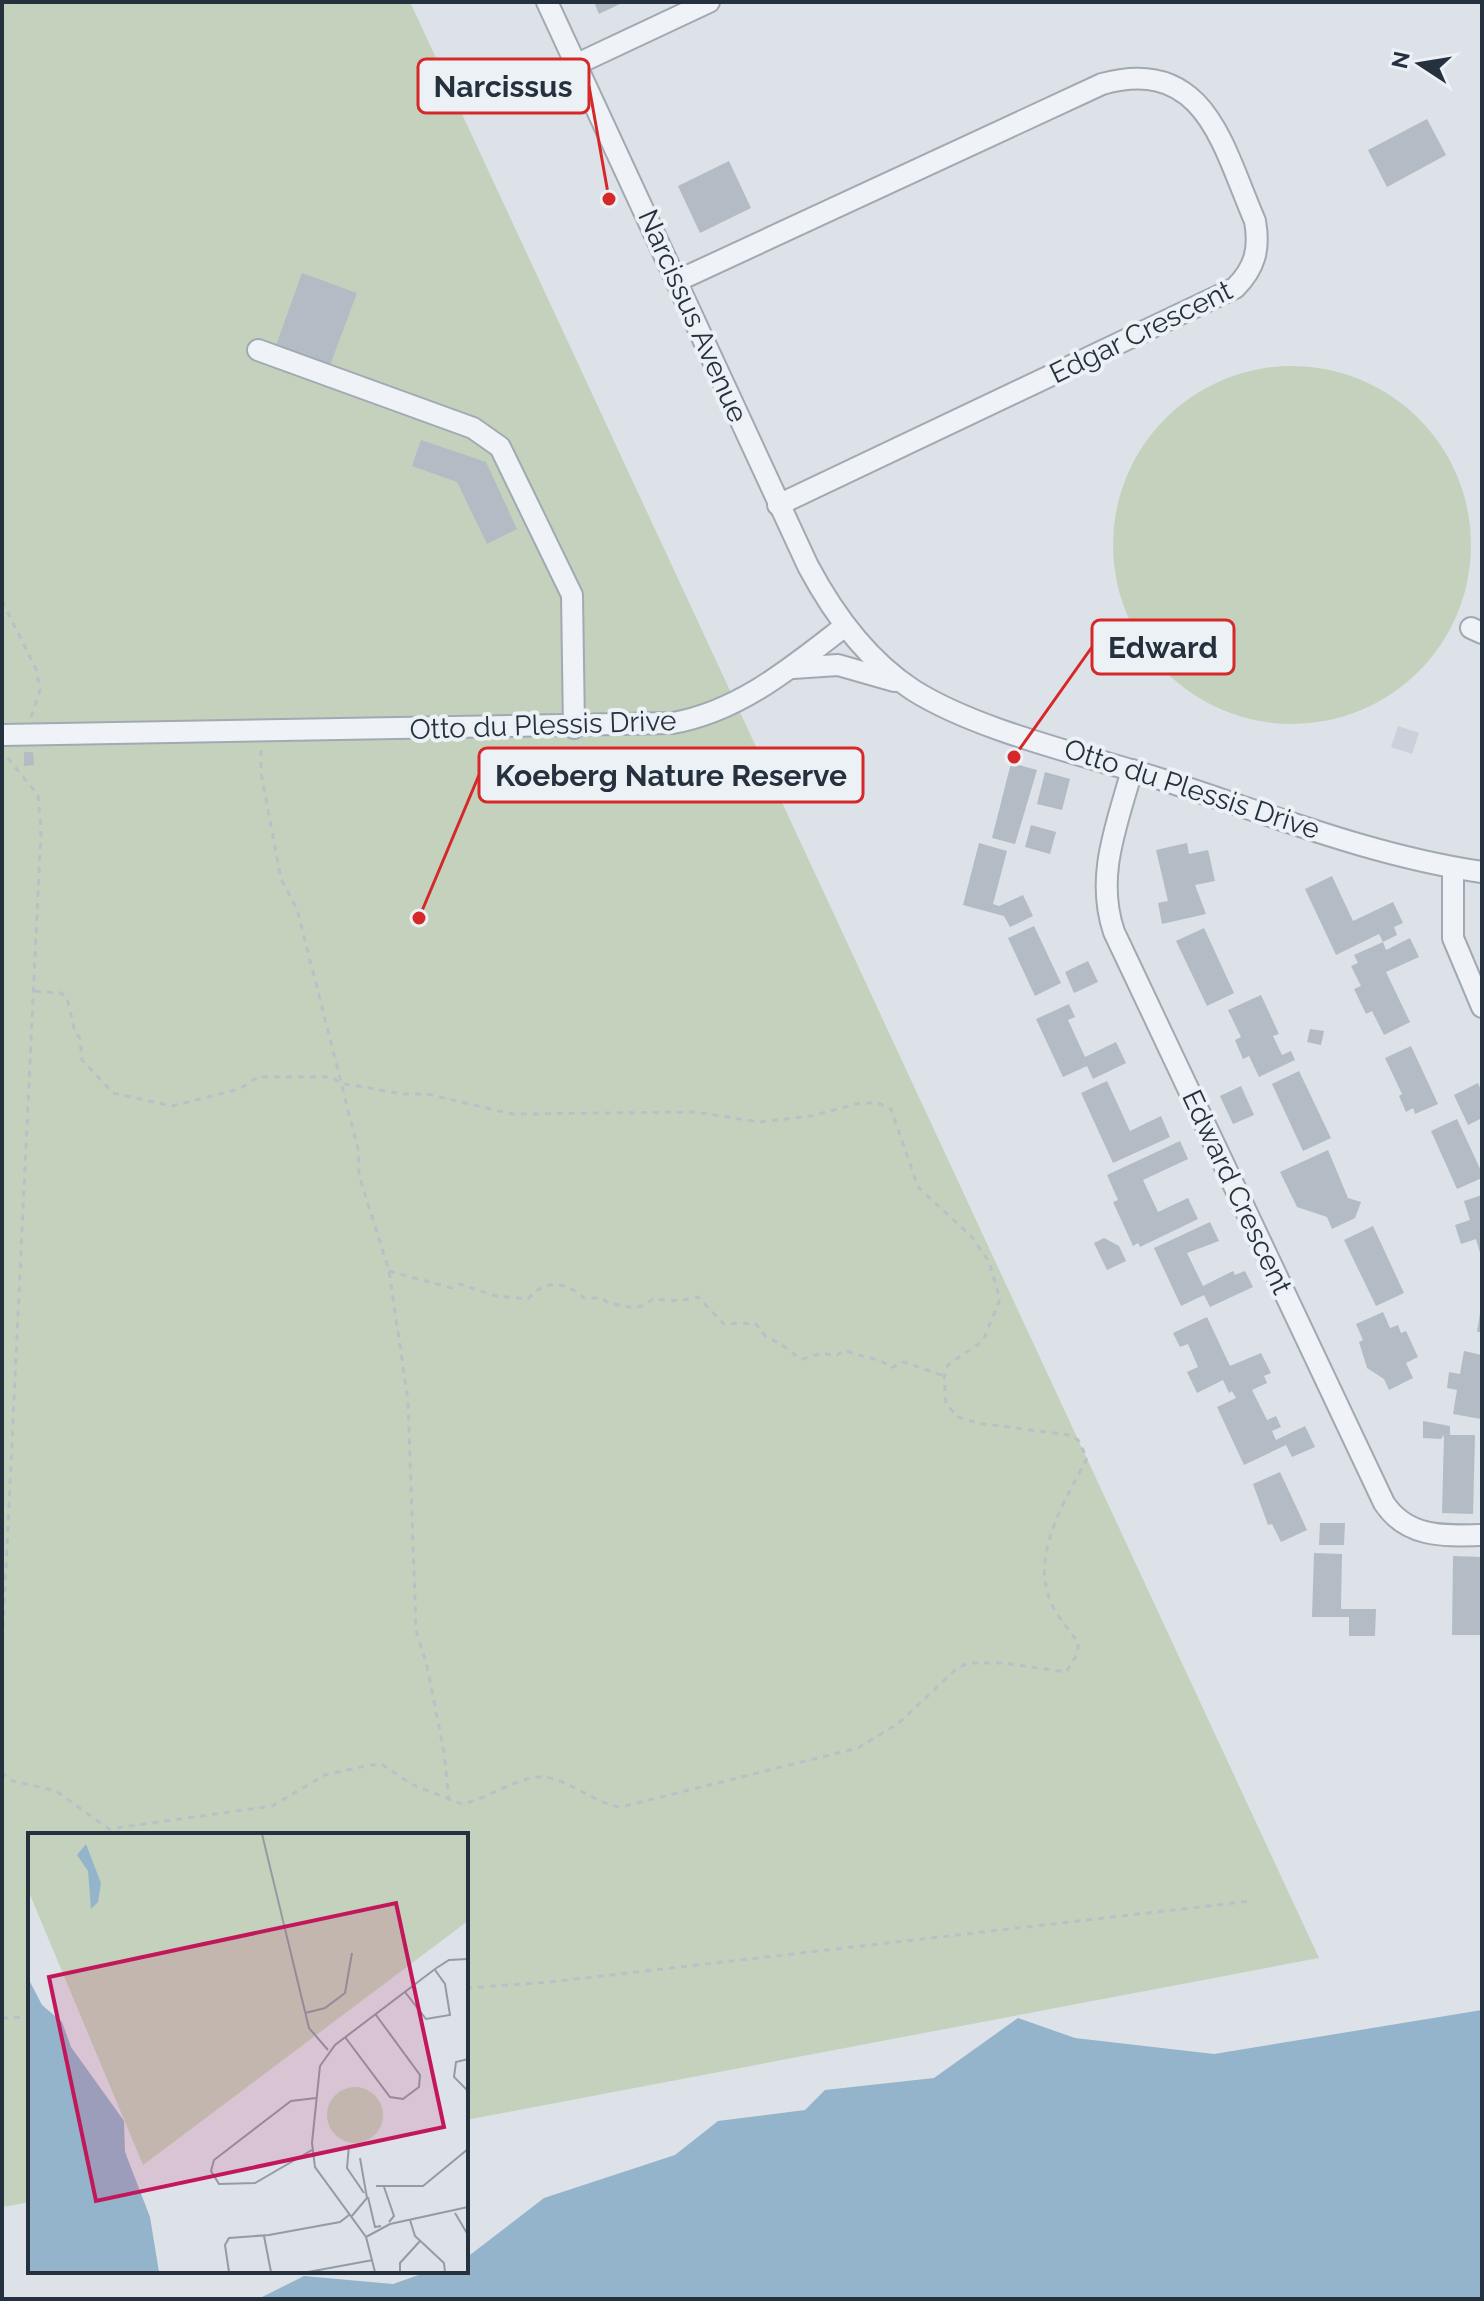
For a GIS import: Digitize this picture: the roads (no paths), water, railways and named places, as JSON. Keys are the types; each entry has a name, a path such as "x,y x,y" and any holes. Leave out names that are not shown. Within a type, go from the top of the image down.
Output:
{"street":[{"name":"Narcissus Avenue","path":"547,2 778,505 816,581 845,626"},
{"path":"577,64 709,2"},
{"name":"Edgar Crescent","path":"677,281 1102,84 1121,79 1157,81 1187,92 1208,115 1255,221 1258,240 1248,275 1235,288 778,505"},
{"path":"258,350 473,428 500,447 572,595 574,728"},
{"name":"Otto du Plessis Drive","path":"2,735 645,726 701,718 756,692 845,626 874,658 909,687 933,702 979,720 1411,859 1482,872"},
{"path":"790,668 838,665 869,671 909,687"},
{"name":"Edward Crescent","path":"1132,770 1106,869 1104,893 1114,932 1384,1503 1391,1514 1418,1531 1451,1536 1482,1535"},
{"path":"1453,868 1453,938 1482,1007"}],"water":[{"path":"1482,2010 1482,2299 258,2299 304,2276 393,2284 424,2273 468,2273 468,2256 544,2198 675,2155 718,2121 805,2110 825,2090 934,2078 1018,2018 1075,2038 1214,2054"}],"place":[{"name":"Narcissus","path":"609,199"},
{"name":"Edward","path":"1014,757"},
{"name":"Koeberg Nature Reserve","path":"419,918"}]}
